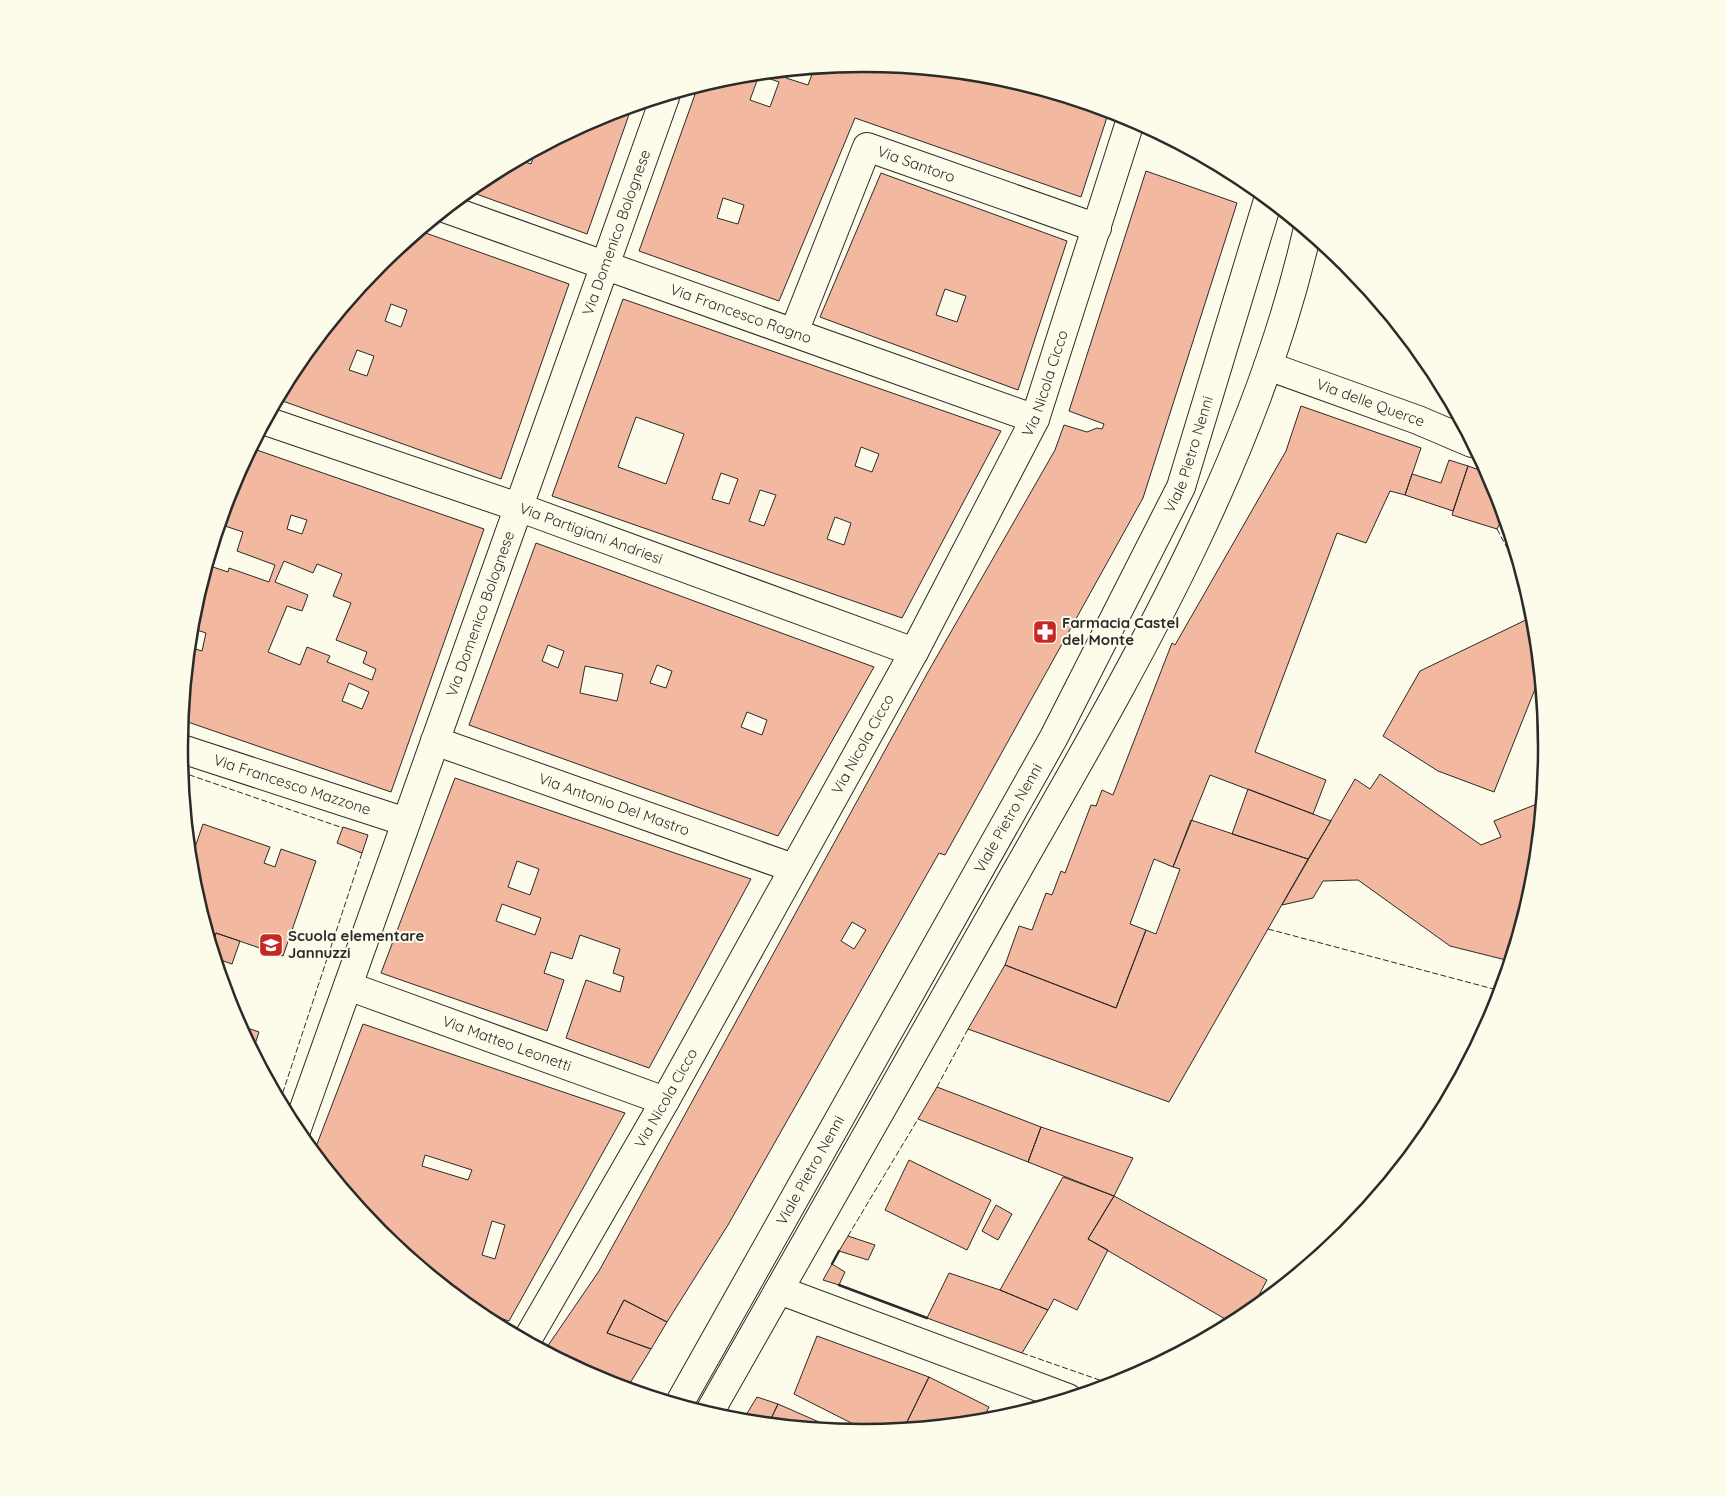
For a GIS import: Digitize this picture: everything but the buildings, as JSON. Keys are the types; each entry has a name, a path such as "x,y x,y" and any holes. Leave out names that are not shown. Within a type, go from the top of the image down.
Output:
{"street":[{"name":"Via Domenico Bolognese","path":"300,1121 662,103"},
{"name":"Via Nicola Cicco","path":"530,1335 665,1101 914,652 1035,418 1129,127"},
{"name":"Via Santoro","path":"794,332 867,147 1097,228"},
{"name":"Viale Pietro Nenni","path":"682,1398 1054,737 1180,487 1266,206"},
{"name":"Via Francesco Ragno","path":"453,211 1035,418"},
{"name":"Viale Pietro Nenni","path":"713,1406 1106,715 1208,518 1268,366 1305,238"},
{"name":"Via delle Querce","path":"1268,366 1418,420 1464,440"},
{"name":"Via Partigiani Andriesi","path":"271,423 518,507 914,652"},
{"name":"Via Antonio Del Mastro","path":"435,741 793,868"},
{"name":"Via Francesco Mazzone","path":"188,751 406,822"},
{"name":"Via Matteo Leonetti","path":"348,986 665,1101"},
{"path":"779,1290 1058,1394"}],"fence":[{"path":"1497,529 1509,551"},
{"path":"189,775 343,828"},
{"path":"283,1093 362,853 359,852"},
{"path":"1268,929 1494,989"},
{"path":"937,1087 968,1029"},
{"path":"848,1236 918,1119"},
{"path":"1022,1353 1100,1380"}],"wall":[{"path":"832,1264 839,1251"},
{"path":"839,1285 927,1318"}],"place":[{"name":"Farmacia Castel del Monte","path":"1045,632"},
{"name":"Scuola elementare Jannuzzi","path":"271,945"}]}
